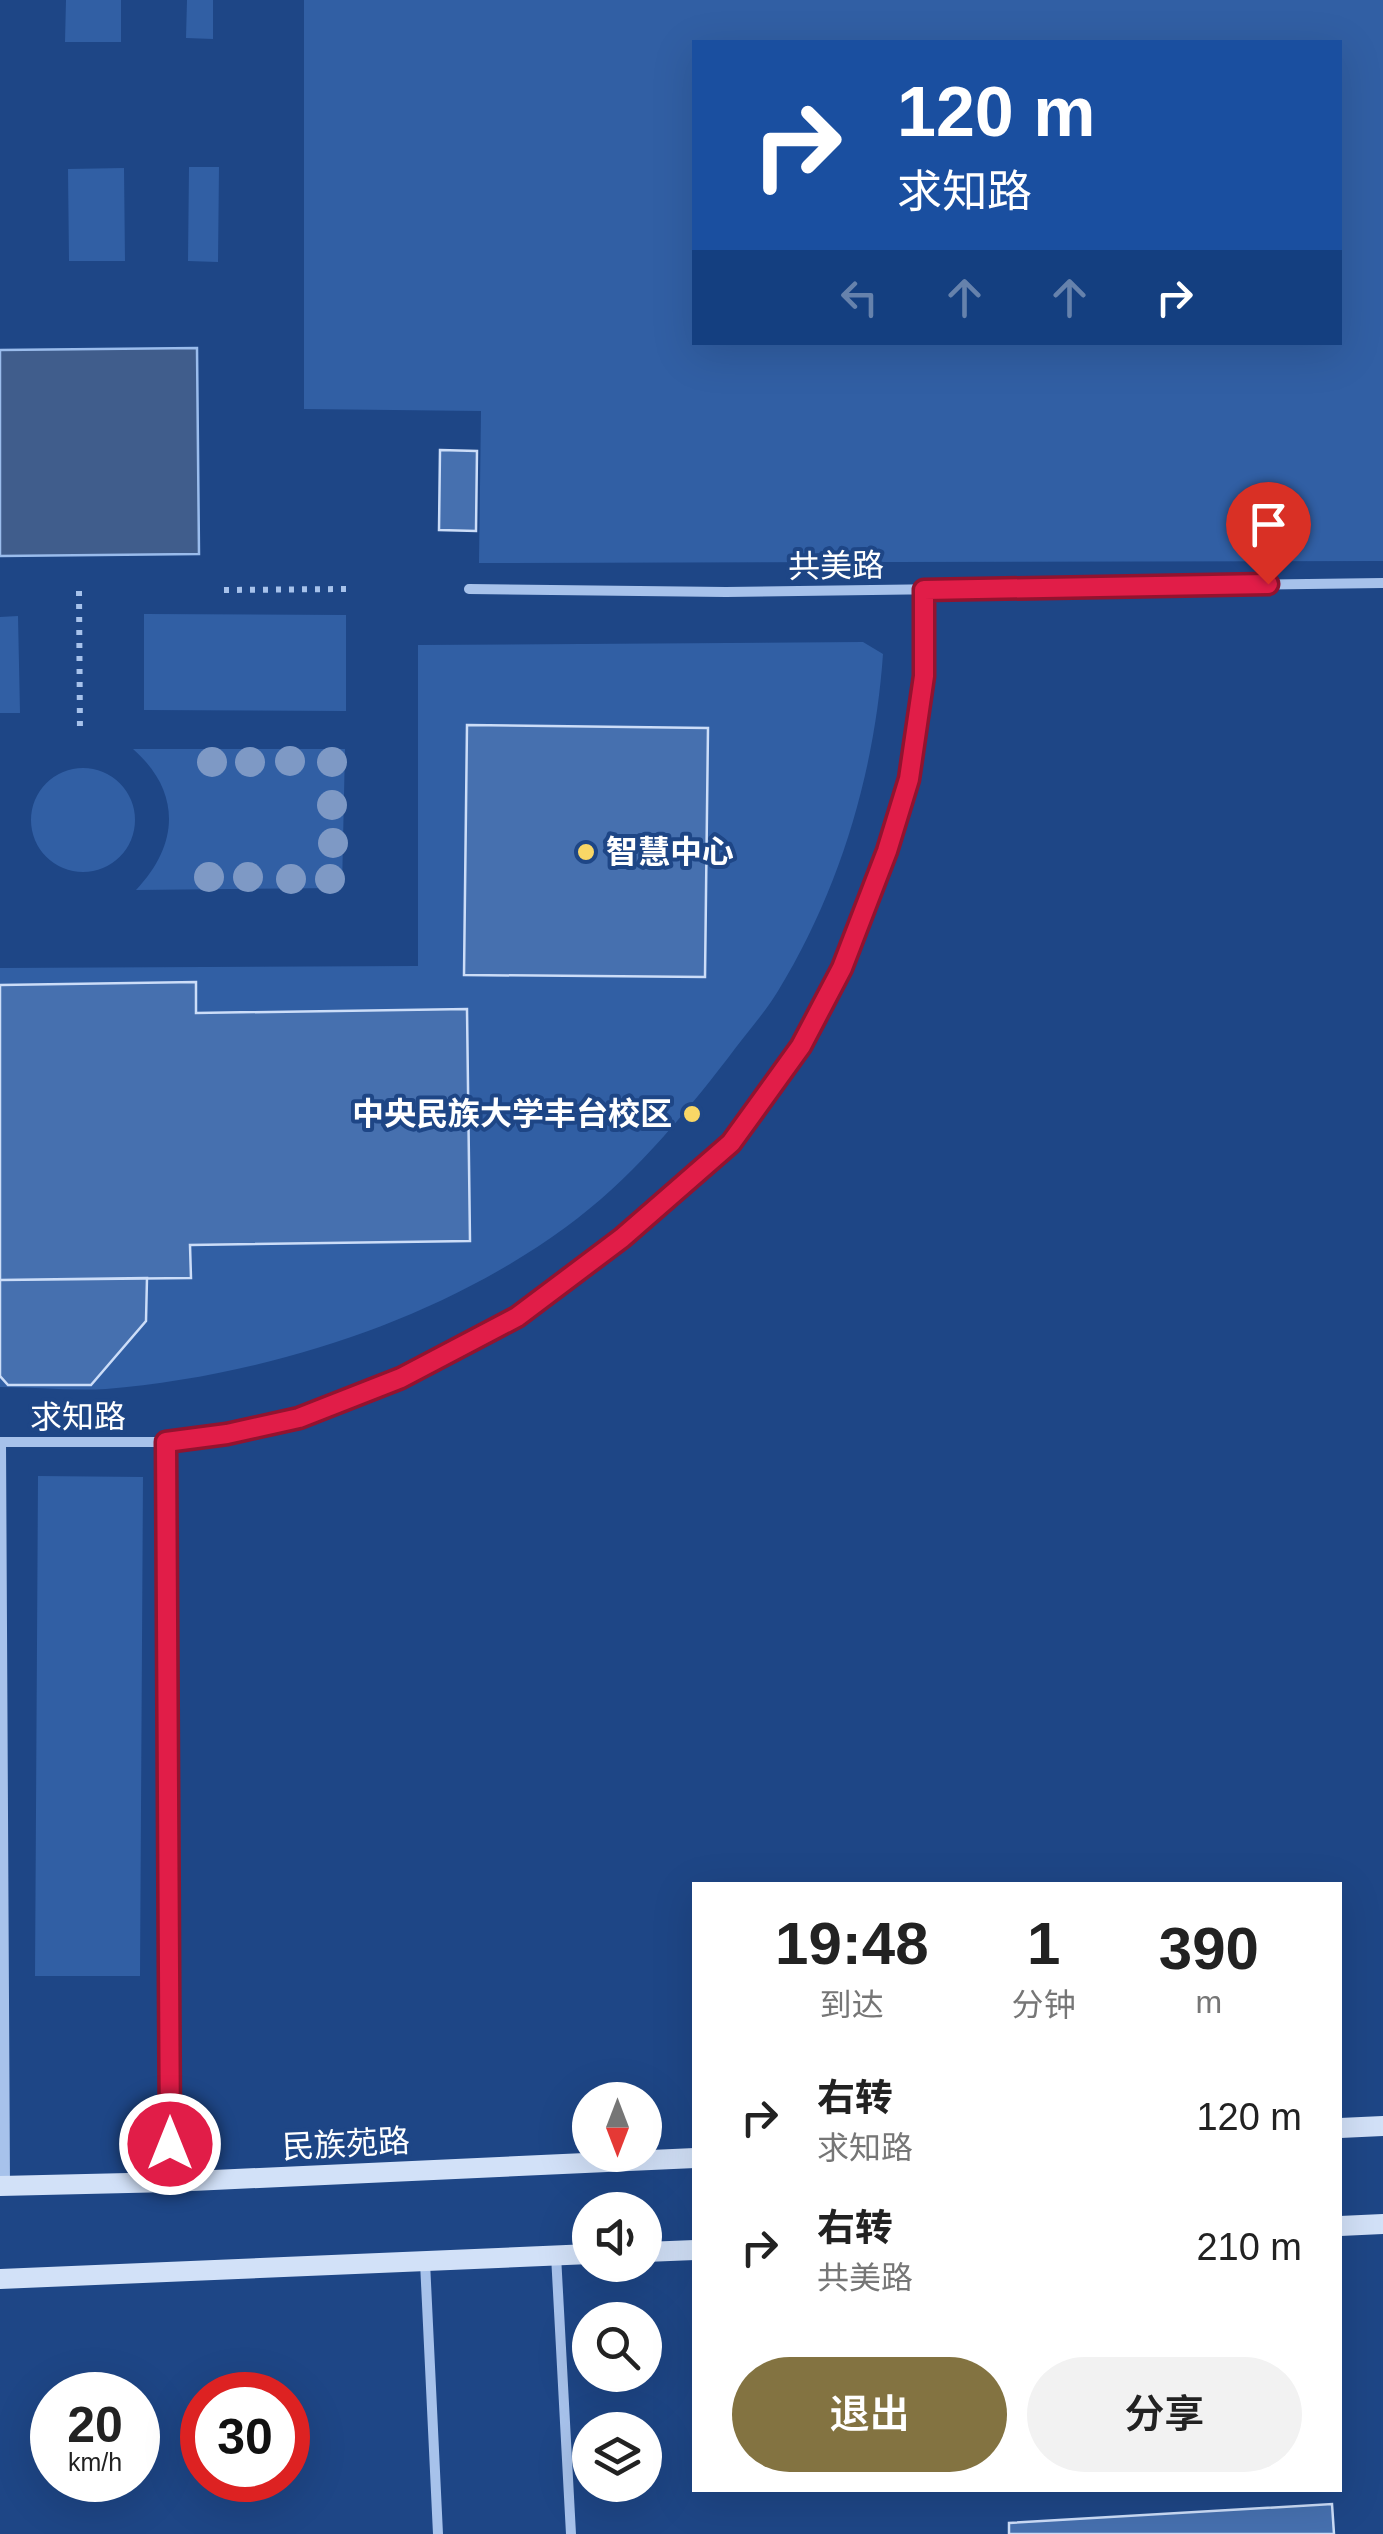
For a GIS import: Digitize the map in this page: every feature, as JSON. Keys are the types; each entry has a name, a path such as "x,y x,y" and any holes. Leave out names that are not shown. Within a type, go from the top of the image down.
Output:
{"main road":[{"path":"1342,2128 1383,2126"},
{"name":"民族苑路","path":"3,2186 692,2158"},
{"path":"1342,2226 1383,2224"},
{"path":"662,2251 692,2250"},
{"path":"0,2280 572,2255"}],"street":[{"name":"共美路","path":"469,589 924,590 1383,583"},
{"name":"求知路","path":"0,1442 166,1442 227,1434 299,1418 401,1378 517,1317 622,1238 731,1143 801,1046 842,968 887,851 909,779 924,676 924,590"},
{"path":"0,1442 3,2186"},
{"path":"166,1442 171,2182"},
{"path":"556,2255 571,2534"},
{"path":"425,2260 438,2534"}],"path":[{"path":"224,590 346,589"},
{"path":"79,591 80,734"}],"shaded area":[{"path":"66,0 121,0 121,42 65,42"},
{"path":"187,0 213,0 213,39 186,38"},
{"path":"304,0 1383,0 1383,561 479,563 481,411 304,409"},
{"path":"189,167 219,167 218,262 188,261"},
{"path":"124,168 125,261 69,261 68,169"},
{"path":"197,348 199,554 0,556 0,350"},
{"path":"144,614 346,615 346,711 144,710"},
{"path":"18,616 20,713 0,713 0,617"},
{"path":"863,642 883,654 872,742 851,829 800,952 760,1017 710,1081 632,1170 589,1209 516,1260 462,1290 406,1316 287,1357 166,1382 106,1389 0,1387 0,968 418,966 418,645"},
{"path":"133,749 345,749 342,888 136,890 161,854 169,818 160,782"},
{"path":"83,768 103,772 120,783 131,800 135,820 131,840 120,857 103,868 83,872 63,868 46,857 35,840 31,820 35,800 46,783 63,772"},
{"path":"38,1476 143,1477 140,1976 35,1976"}],"building":[{"path":"440,450 477,451 476,531 439,530"},
{"name":"智慧中心","path":"467,725 708,728 705,977 464,975"},
{"path":"196,982 196,1013 467,1009 470,1241 190,1245 191,1278 0,1280 0,985"},
{"path":"147,1278 146,1321 91,1385 8,1385 0,1376 0,1280"},
{"path":"1332,2504 1334,2534 1009,2534 1009,2523"}],"place":[{"name":"智慧中心","path":"586,852"},
{"name":"中央民族大学丰台校区","path":"692,1114"}],"route":[{"path":"170,2144 166,1442 299,1418 401,1378 517,1317 622,1238 731,1143 801,1046 842,968 887,851 909,779 924,676 924,590 1268,584"}]}
